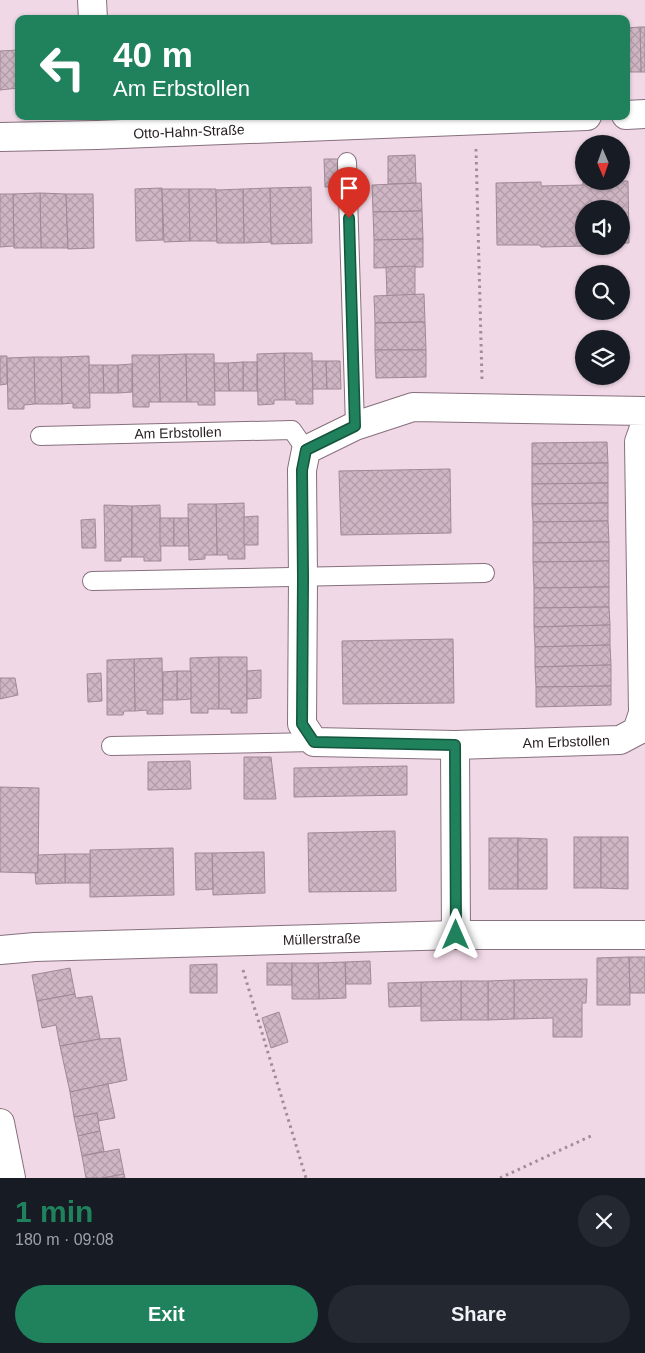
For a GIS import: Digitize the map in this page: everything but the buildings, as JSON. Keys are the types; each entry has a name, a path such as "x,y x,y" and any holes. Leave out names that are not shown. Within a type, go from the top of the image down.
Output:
{"street":[{"path":"92,0 93,15"},
{"path":"630,115 645,114"},
{"name":"Otto-Hahn-Straße","path":"0,137 97,126 476,120"},
{"path":"314,742 302,724 302,470 306,450 355,426 413,407 645,411"},
{"name":"Am Erbstollen","path":"314,742 455,745 620,740 637,731 643,713 640,442 645,425"},
{"path":"455,745 456,935"},
{"name":"Müllerstraße","path":"0,950 456,935 645,935"},
{"path":"0,1123 11,1178"}],"lane":[{"path":"348,162 355,426"},
{"name":"Am Erbstollen","path":"40,436 292,430 306,450"},
{"path":"92,581 485,573"},
{"path":"111,746 314,742"}],"path":[{"path":"476,120 482,408"},
{"path":"234,941 306,1178"},
{"path":"500,1178 593,1135"}],"route":[{"path":"349,218 355,426 306,450 302,470 302,724 314,742 455,745 456,935"}]}
